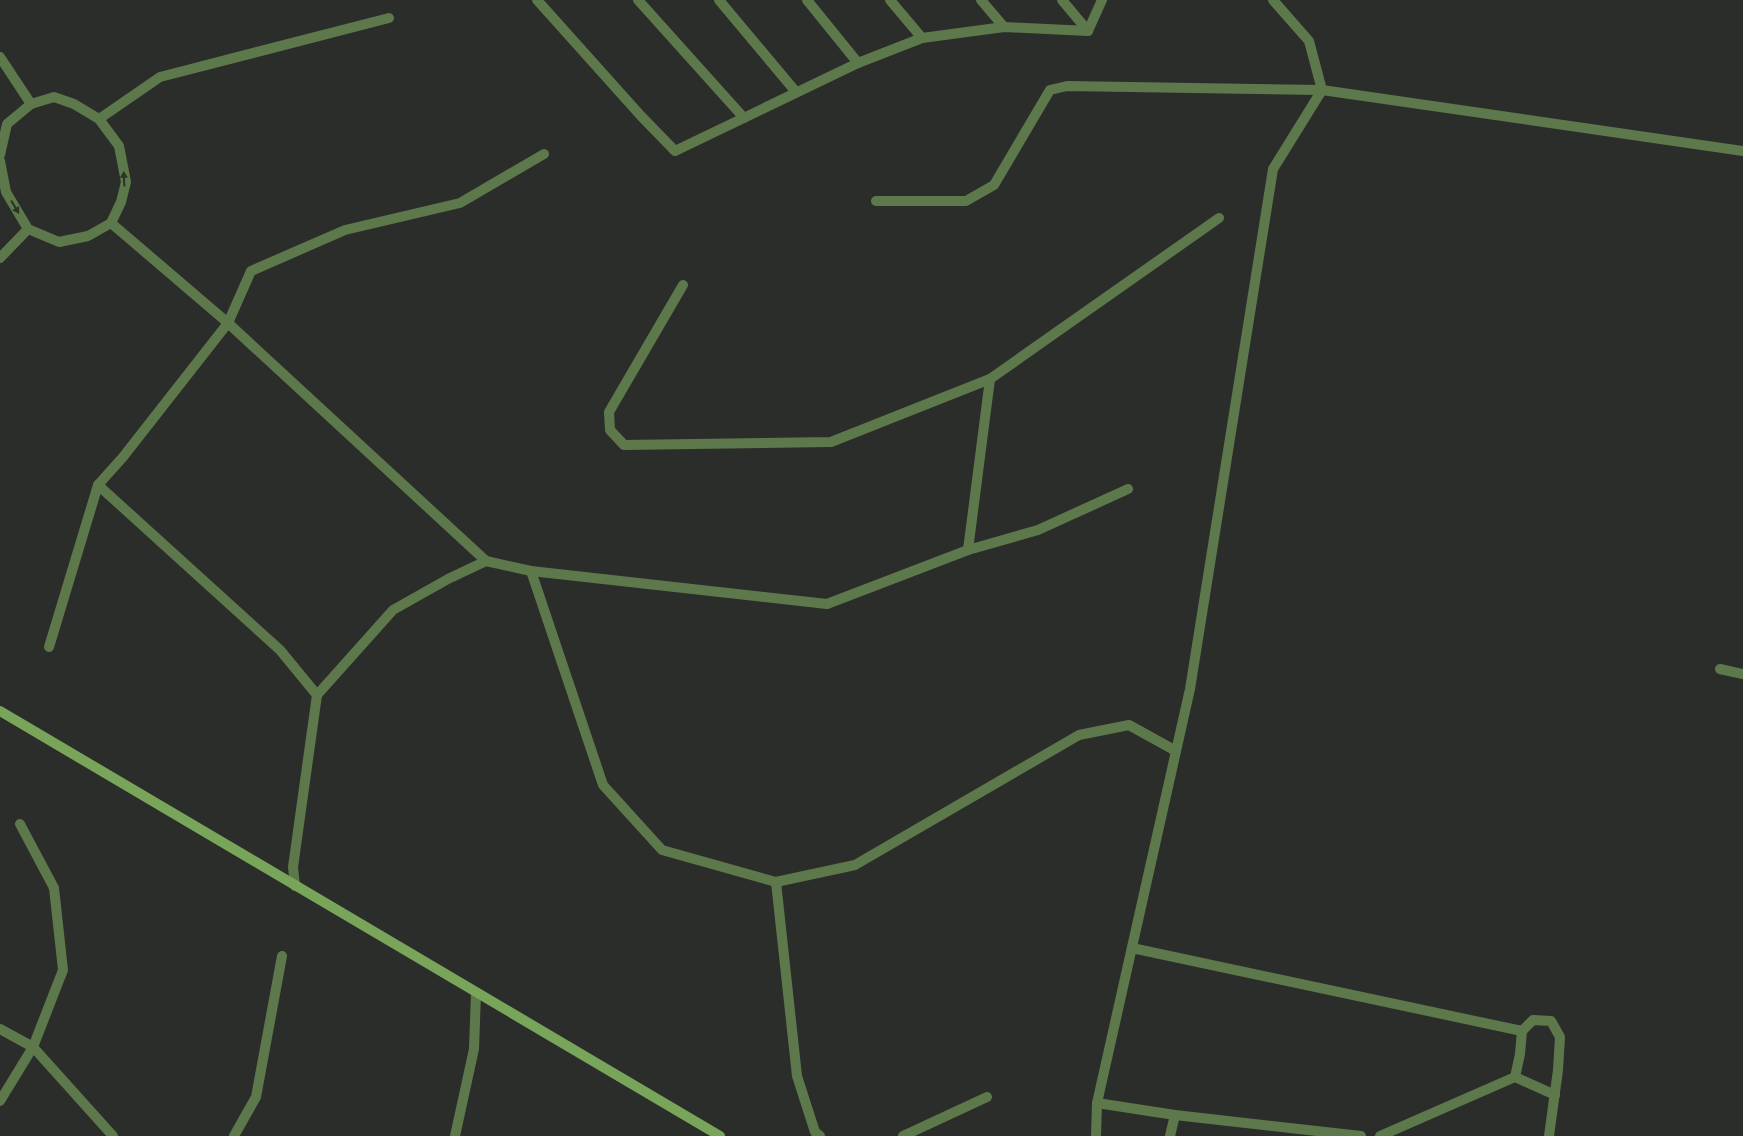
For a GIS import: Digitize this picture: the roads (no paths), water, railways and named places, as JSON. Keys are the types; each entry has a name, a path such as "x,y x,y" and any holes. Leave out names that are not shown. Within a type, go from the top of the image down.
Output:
{"main road":[{"path":"0,711 720,1136"}],"lane":[{"path":"537,0 675,151 858,62 922,38 1004,27 1088,31"},
{"path":"638,0 744,118"},
{"path":"719,0 796,92"},
{"path":"806,0 858,62"},
{"path":"890,0 922,38"},
{"path":"981,0 1004,27"},
{"path":"1062,0 1088,31"},
{"path":"1088,31 1102,0"},
{"path":"1096,1136 1097,1103 1190,689 1273,169 1322,90 1309,41 1273,0"},
{"path":"99,119 160,77 389,18"},
{"path":"0,57 31,104"},
{"path":"876,200 966,201 994,185 1050,90 1068,86 1322,90 1743,151"},
{"path":"0,155 7,124 31,104 54,97 74,104 99,119 119,146 126,182 121,202 111,223 88,236 59,242 28,229 6,192 0,161"},
{"path":"49,647 98,485 123,457 228,322 251,272 346,230 460,203 544,154"},
{"path":"683,285 609,412 610,430 624,444 831,442 990,379 1219,218"},
{"path":"111,223 228,322 486,561 531,570 827,604 968,550 1038,530 1128,489"},
{"path":"0,258 28,229"},
{"path":"968,550 990,379"},
{"path":"98,485 280,650 317,695"},
{"path":"295,886 293,867 317,695 393,610 486,561"},
{"path":"531,570 603,785 662,850 776,882 855,865 1079,734 1129,725 1176,751"},
{"path":"1720,669 1743,674"},
{"path":"0,1101 33,1047 63,970 54,888 20,824"},
{"path":"776,882 797,1076 816,1132 820,1136"},
{"path":"1132,948 1522,1031"},
{"path":"234,1136 256,1097 282,956"},
{"path":"455,1136 474,1049 476,993"},
{"path":"1515,1077 1522,1031 1533,1020 1551,1021 1560,1037 1549,1136"},
{"path":"0,1028 33,1047 113,1136"},
{"path":"1380,1136 1515,1077 1555,1095"},
{"path":"902,1136 987,1097"},
{"path":"1097,1103 1175,1115 1361,1136"},
{"path":"1170,1136 1175,1115"}]}
